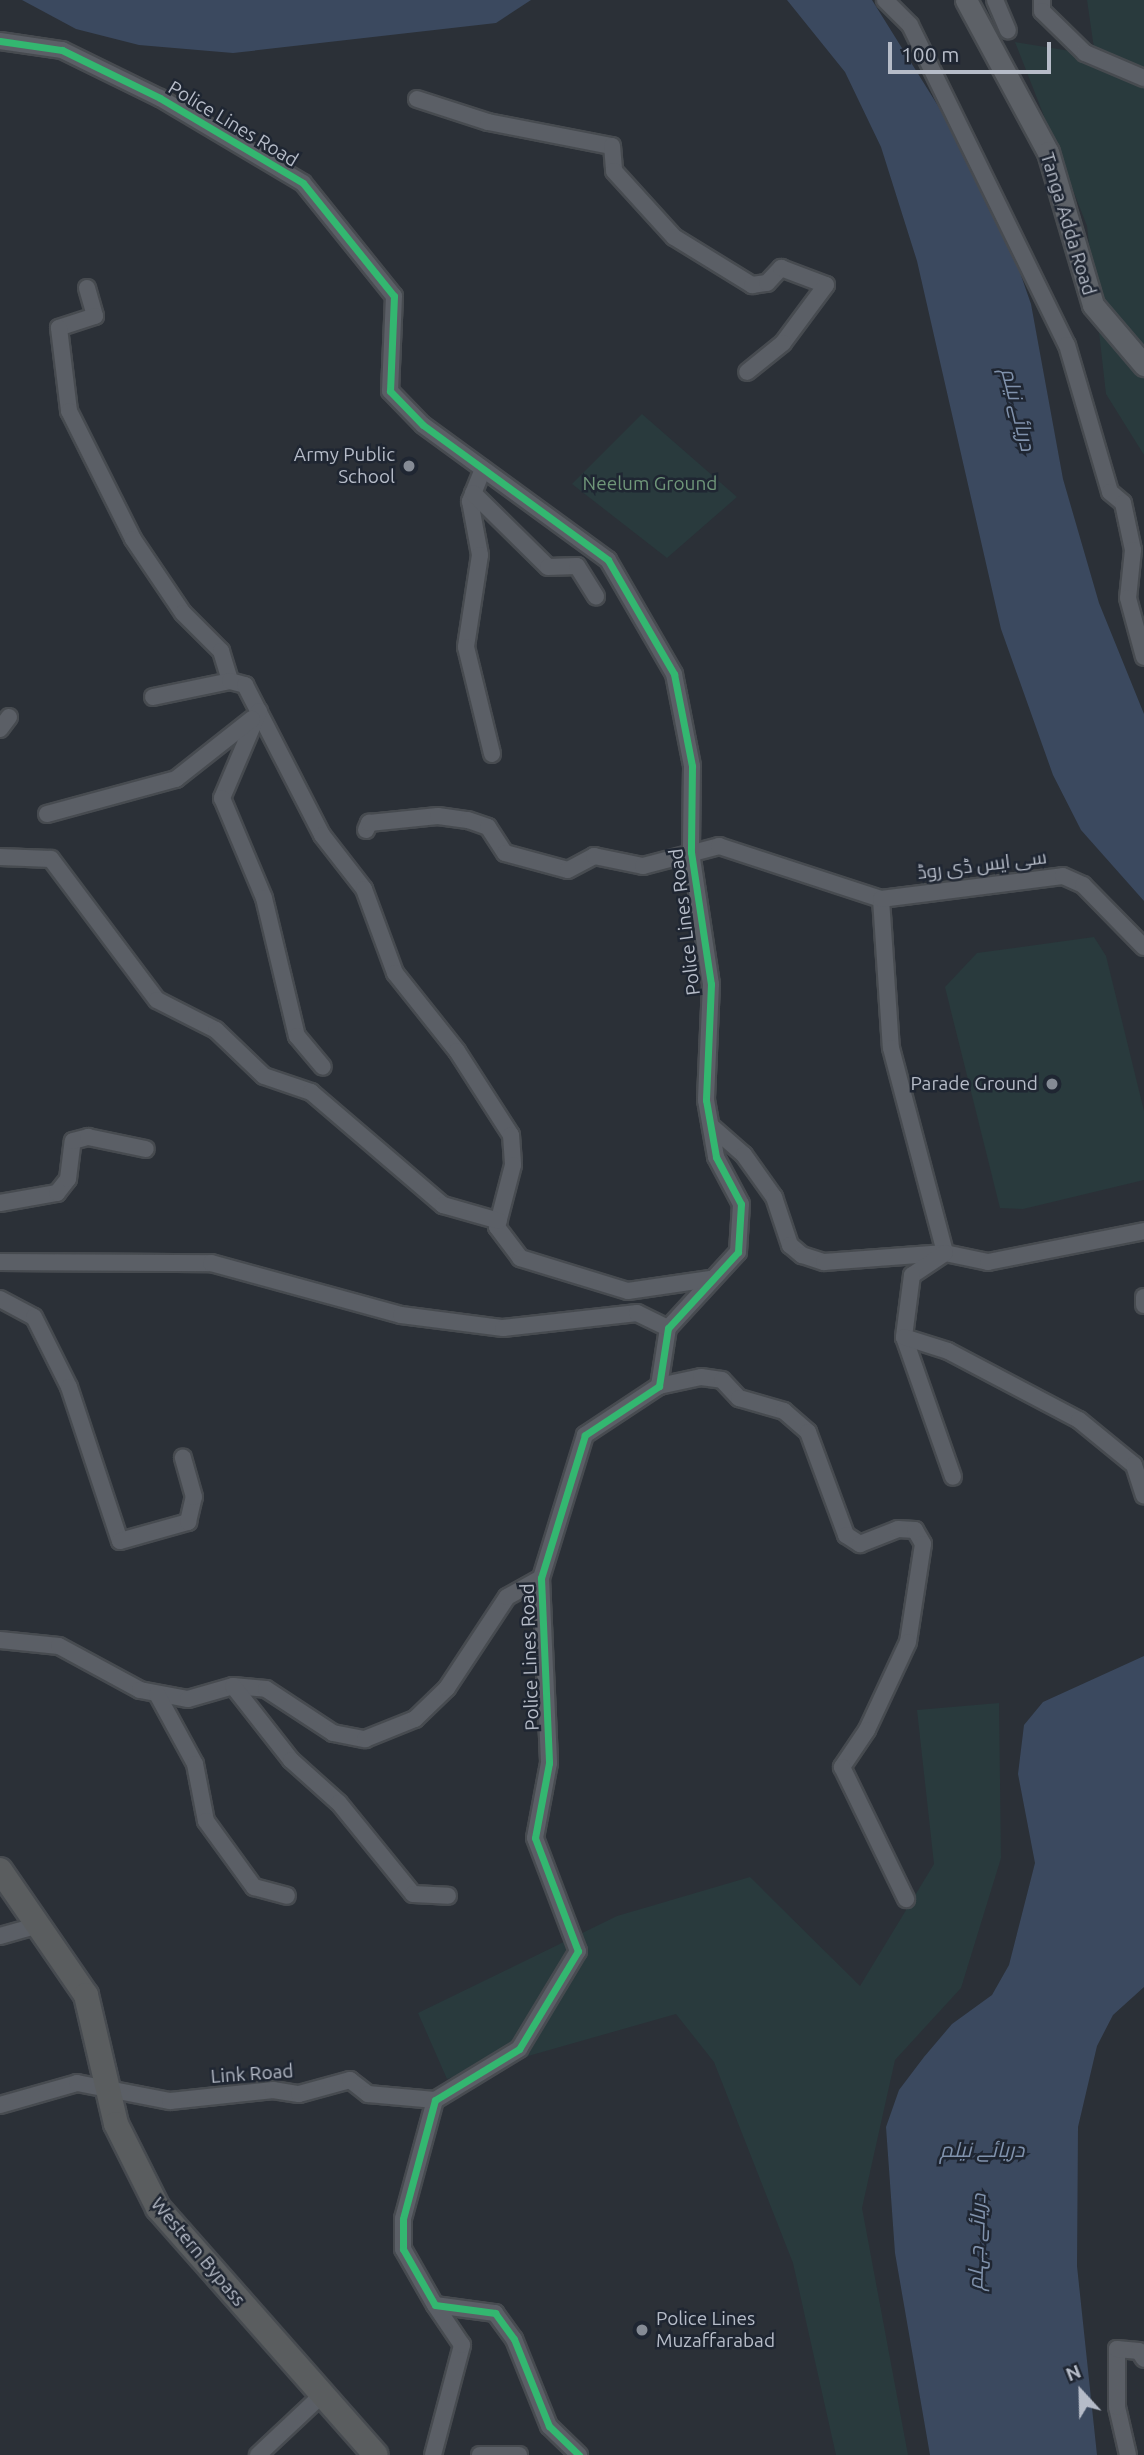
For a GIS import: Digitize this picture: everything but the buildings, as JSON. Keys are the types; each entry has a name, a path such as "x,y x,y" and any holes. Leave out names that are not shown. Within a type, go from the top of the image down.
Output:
{"highway":[{"name":"Western Bypass","path":"0,1870 39,1925 94,2012 108,2092 126,2150 158,2208 376,2455"}],"main road":[{"name":"Tanga Adda Road","path":"966,0 1048,152 1093,305 1144,365"}],"street":[{"path":"885,0 910,25 1067,345 1110,492 1123,503 1133,550 1128,598 1144,657"},
{"path":"995,0 1008,30"},
{"path":"1042,0 1042,11 1086,53 1144,78"},
{"name":"Police Lines Road","path":"0,41 62,50 160,98 303,183 394,296 390,391 423,425 608,560 674,674 692,765 691,852 711,984 711,1126 716,1157 741,1204 738,1252 710,1279 668,1328"},
{"path":"417,99 488,122 612,146 614,171 674,237 752,285 767,283 782,268 826,285 783,343 747,372"},
{"path":"87,288 94,316 59,328 69,411 133,539 183,612 221,651 230,681"},
{"path":"483,469 473,493 471,532 480,555 466,647 492,754"},
{"path":"473,493 548,567 577,566 596,597"},
{"path":"153,697 230,681 245,685 322,835 364,889 395,973 457,1051 510,1135 513,1166 499,1221 520,1258 628,1290 710,1279"},
{"path":"47,814 176,779 259,710"},
{"path":"259,710 222,798 264,898 297,1036 323,1067"},
{"path":"366,830 369,823 438,816 468,820 488,827 505,853 568,870 594,856 643,866 719,846 881,899 891,1048 945,1253"},
{"path":"0,857 51,859 157,1000 216,1030 264,1076 311,1092 443,1205 499,1221"},
{"name":"سی ایس ڈی روڈ","path":"881,899 1063,876 1083,885 1144,947"},
{"path":"711,1126 744,1155 774,1197 790,1245 802,1255 824,1262 945,1253 988,1262 1144,1231"},
{"path":"0,1203 57,1193 68,1179 74,1141 88,1137 146,1149"},
{"path":"945,1253 912,1275 904,1337 953,1477"},
{"path":"0,1262 211,1263 401,1315 503,1328 638,1314 668,1328 659,1386 701,1377 722,1380 739,1398 784,1411 807,1432 846,1535 860,1544 898,1529 915,1530 923,1544 908,1642 867,1730 842,1767 906,1899"},
{"path":"1144,1297 1144,1305"},
{"path":"0,1299 34,1317 69,1387 120,1541 188,1522 194,1497 183,1458"},
{"path":"904,1337 948,1351 1079,1420 1134,1465 1144,1495"},
{"name":"Police Lines Road","path":"435,2099 519,2049 578,1951 535,1838 549,1763 541,1577 585,1435 659,1386"},
{"path":"0,1640 59,1646 157,1694 188,1699 233,1685 266,1689 334,1733 365,1739 415,1719 447,1688 507,1597 541,1577"},
{"path":"233,1685 291,1760 339,1803 413,1894 448,1896"},
{"path":"157,1694 195,1764 206,1821 254,1887 287,1896"},
{"path":"0,1937 39,1925"},
{"name":"Link Road","path":"108,2092 170,2101 273,2090 299,2094 350,2080 368,2094 435,2099"},
{"path":"0,2105 77,2083 108,2092"},
{"path":"435,2099 403,2220 403,2249 435,2305 462,2344 439,2452"},
{"path":"435,2305 495,2313 514,2339 549,2426 579,2455"},
{"path":"1128,2455 1117,2407 1117,2349 1139,2351 1144,2358"},
{"path":"258,2455 322,2395"},
{"path":"480,2455 519,2455"}],"green space":[{"path":"1087,0 1144,0 1144,455 1106,394 1087,226 1015,42 1095,55"},
{"name":"Neelum Ground","path":"642,414 737,497 667,558 572,484"},
{"name":"Parade Ground","path":"1094,937 1106,956 1144,1111 1144,1180 1023,1209 1000,1208 945,987 977,953"},
{"path":"999,1703 1001,1858 961,1988 895,2060 862,2208 908,2455 836,2455 793,2263 714,2062 676,2014 447,2079 418,2013 617,1916 750,1877 860,1986 934,1864 917,1710"}],"water":[{"path":"22,0 531,0 496,23 233,53 139,45 76,29"},
{"name":"دریائے نیلم","path":"787,0 872,0 945,117 1016,261 1031,304 1063,479 1099,603 1144,714 1144,901 1081,830 1053,775 1001,629 917,261 881,147 845,72"},
{"name":"دریائے نیلم","path":"1144,1656 1144,1987 1113,2015 1097,2046 1078,2127 1077,2266 1097,2455 930,2455 895,2253 886,2127 899,2090 924,2057 952,2024 992,1995 1009,1965 1035,1863 1018,1774 1024,1725 1043,1702"}],"cycle path":[{"path":"0,41 62,50 160,98 303,183 394,296 390,391 423,425 608,560 674,674 692,766 691,852 711,984 706,1100 716,1157 741,1204 738,1252 668,1328 659,1386 585,1435 541,1578 549,1763 535,1838 578,1951 519,2049 435,2100 403,2219 403,2249 435,2305 495,2313 514,2339 549,2426 579,2455"}],"place":[{"name":"Army Public School","path":"409,466"},
{"name":"Parade Ground","path":"1052,1084"},
{"name":"Police Lines Muzaffarabad","path":"642,2330"}],"water label":[{"name":"دریائے جہلم","path":"976,2242"}]}
